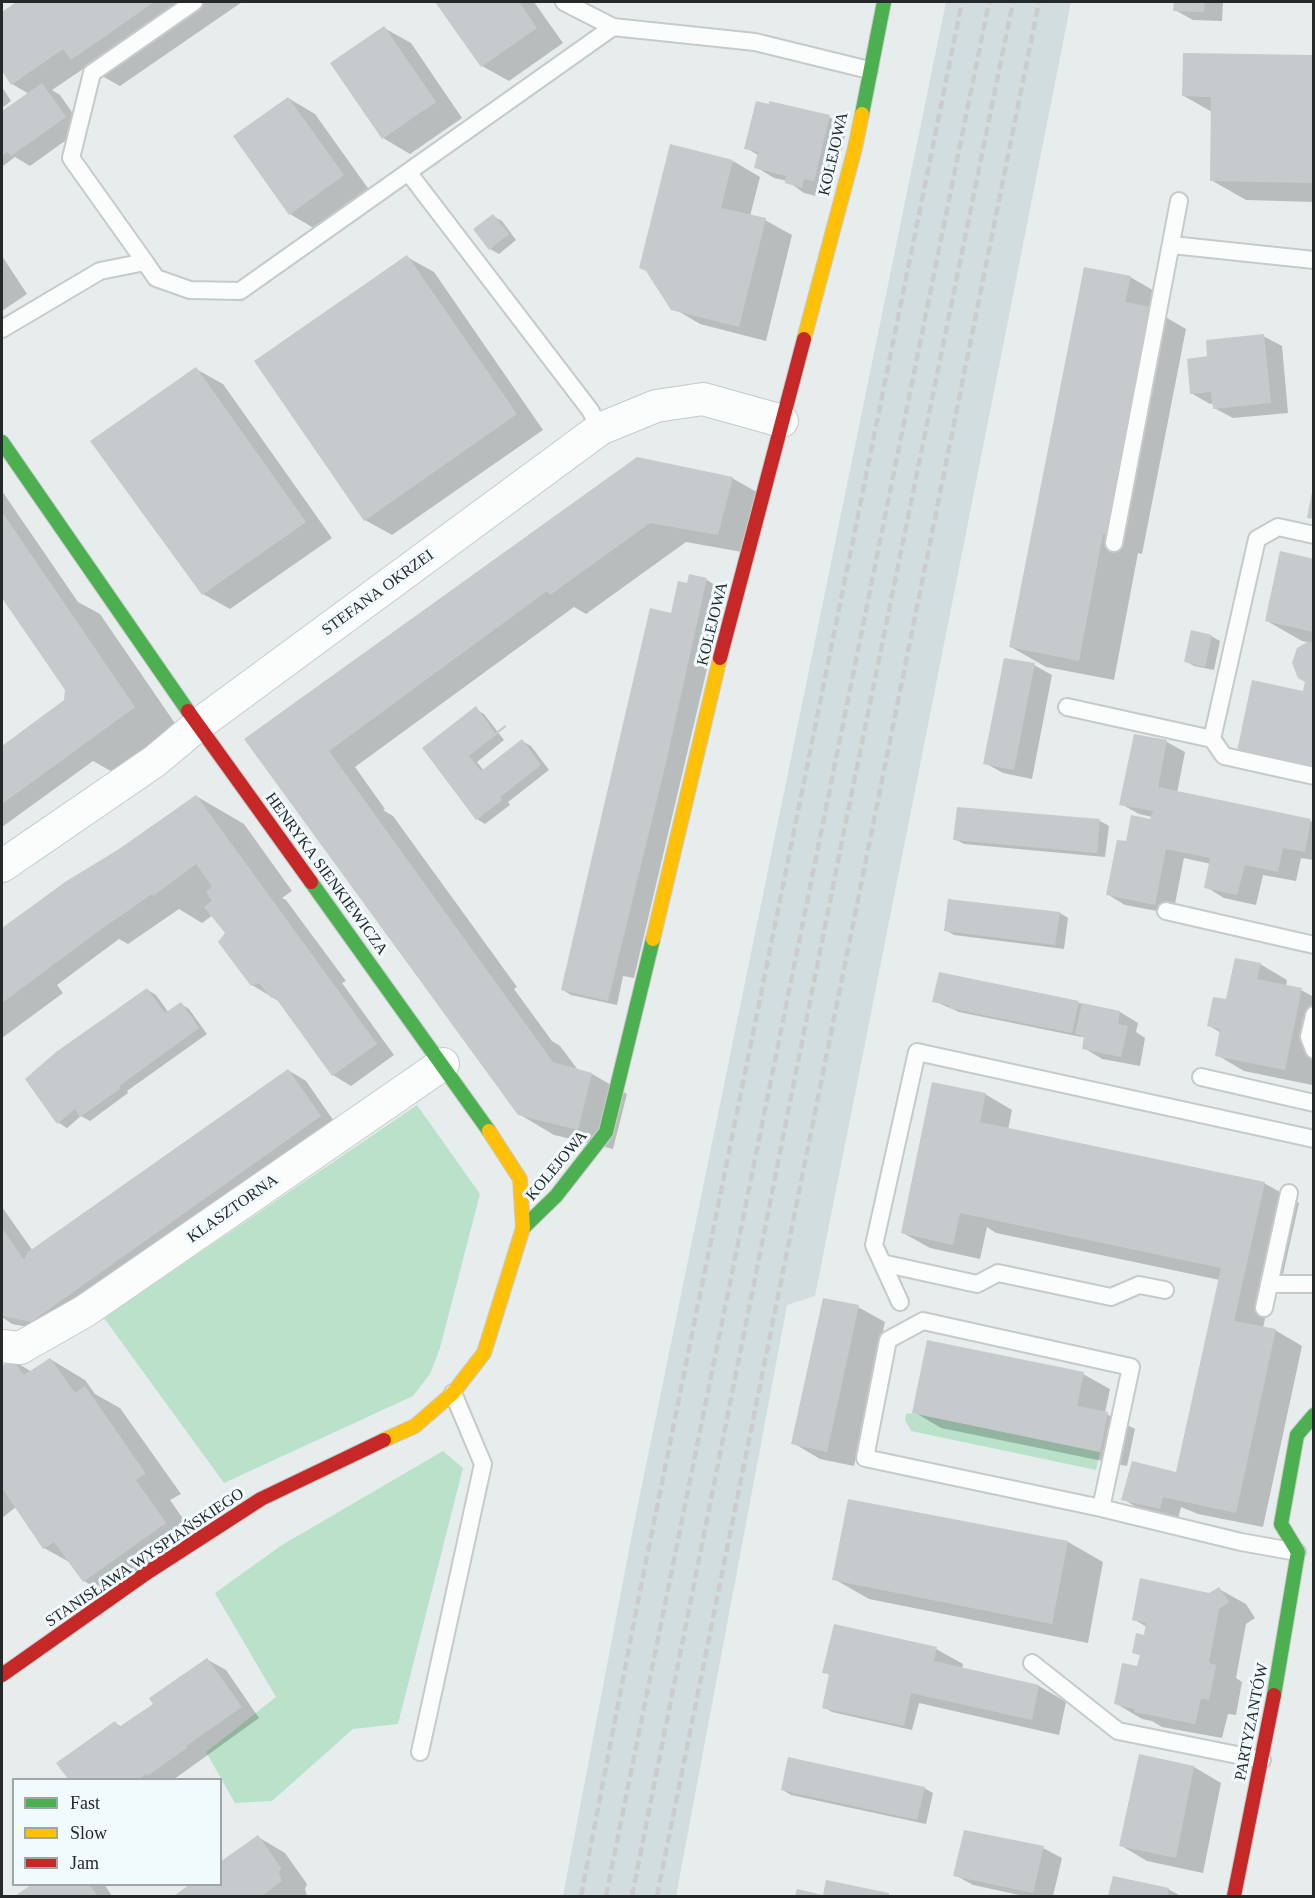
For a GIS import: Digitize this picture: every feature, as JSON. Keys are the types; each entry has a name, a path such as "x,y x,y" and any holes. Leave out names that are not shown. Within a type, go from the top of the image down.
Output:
{"street":[{"name":"KOLEJOWA","path":"522,1228 555,1196 606,1132 718,671 855,148 884,2"},
{"name":"STEFANA OKRZEI","path":"2,866 155,761 198,725 600,429 656,406 703,399 782,421"},
{"name":"HENRYKA SIENKIEWICZA","path":"2,442 198,725 443,1064 520,1179 522,1228 484,1353"},
{"name":"KLASZTORNA","path":"11,1347 85,1311 443,1064"},
{"name":"STANISŁAWA WYSPIAŃSKIEGO","path":"2,1675 148,1572 261,1499 415,1426 453,1393 484,1353"},
{"path":"1302,1549 1281,1524 1298,1435 1314,1415"},
{"name":"PARTYZANTÓW","path":"1234,1896 1302,1549"}],"lane":[{"path":"194,2 92,73 71,158 156,278 190,290 240,291 613,27"},
{"path":"564,2 613,27 755,42 869,70"},
{"path":"408,172 590,410 600,429"},
{"path":"1114,543 1179,201"},
{"path":"1172,245 1314,260"},
{"path":"2,328 100,271 145,262"},
{"path":"1212,739 1257,539 1278,528 1314,535"},
{"path":"1067,707 1212,739 1224,756 1314,776"},
{"path":"1166,911 1314,945"},
{"path":"1314,1016 1309,1037 1314,1050"},
{"path":"900,1302 874,1245 917,1052 1314,1139"},
{"path":"1201,1077 1314,1103"},
{"path":"1264,1308 1289,1193"},
{"path":"882,1263 977,1284 998,1273 1111,1297 1139,1285 1165,1290"},
{"path":"1269,1284 1314,1284"},
{"path":"1101,1508 1131,1367 923,1321 888,1340 865,1458 1101,1508 1241,1542 1302,1549"},
{"path":"420,1752 483,1464 453,1393"},
{"path":"1032,1663 1118,1731 1262,1760"}],"shaded area":[{"path":"946,2 1071,2 815,1296 787,1305 676,1896 563,1896 634,1524"}],"green space":[{"path":"417,1105 480,1194 440,1348 430,1374 413,1396 224,1483 104,1318"},
{"path":"912,1413 1100,1452 1096,1470 911,1431 905,1420 906,1414"},
{"path":"443,1451 463,1468 398,1724 353,1729 272,1801 235,1803 206,1752 276,1697 215,1593 282,1545"}],"building":[{"path":"16,2 32,4 36,2 154,2 71,60 63,49 11,85 2,71 2,12"},
{"path":"435,2 519,2 537,28 481,67"},
{"path":"1174,2 1205,2 1204,12 1173,11"},
{"path":"384,26 436,102 382,139 330,63"},
{"path":"1183,53 1314,55 1314,183 1210,181 1211,97 1182,96"},
{"path":"42,83 66,117 11,156 7,152 2,156 2,111"},
{"path":"288,97 344,175 289,215 233,136"},
{"path":"756,101 769,104 769,101 830,115 814,181 804,179 802,188 785,183 786,176 754,168 758,152 744,149"},
{"path":"670,144 733,160 721,208 766,218 739,327 671,310 646,271 639,268"},
{"path":"493,214 509,234 489,250 473,229"},
{"path":"407,255 517,414 364,521 254,361"},
{"path":"1084,267 1131,276 1125,302 1152,307 1107,534 1103,534 1079,661 1009,647"},
{"path":"1264,334 1271,403 1213,409 1211,392 1190,394 1187,359 1207,356 1206,340"},
{"path":"196,367 306,522 202,595 90,441"},
{"path":"637,457 733,477 718,535 650,523 550,595 547,591 329,751 553,1062 592,1073 578,1130 518,1115 244,739"},
{"path":"1312,492 1314,492 1314,519 1307,518"},
{"path":"2,512 135,707 2,804 2,746 64,700 65,690 2,598"},
{"path":"1280,551 1314,559 1314,632 1265,621"},
{"path":"689,574 707,578 667,758 608,1001 561,990 650,608 671,613 678,581 687,583"},
{"path":"1191,630 1212,635 1205,667 1184,662"},
{"path":"1307,642 1314,642 1314,767 1237,751 1252,680 1303,691 1305,682 1298,678 1292,663 1297,648"},
{"path":"1004,658 1035,663 1014,770 983,764"},
{"path":"476,706 495,733 505,725 506,727 469,756 481,771 522,739 541,765 500,797 502,800 476,820 422,748"},
{"path":"1134,734 1167,740 1158,787 1311,819 1305,852 1283,848 1278,872 1245,865 1237,895 1204,888 1210,858 1166,849 1155,905 1106,895 1117,840 1126,841 1131,815 1150,819 1153,811 1119,805"},
{"path":"196,795 377,1044 332,1076 275,997 271,998 259,983 251,986 218,942 225,933 204,907 212,901 206,892 212,886 196,864 153,896 152,894 100,930 2,1003 2,928 65,882 119,849"},
{"path":"957,807 1100,819 1097,853 953,840"},
{"path":"948,899 1060,912 1055,945 944,931"},
{"path":"1235,958 1261,963 1257,979 1302,988 1285,1070 1215,1056 1220,1029 1207,1026 1213,997 1226,999"},
{"path":"939,972 1079,1001 1072,1033 949,1008 949,1005 932,1002"},
{"path":"147,988 165,1013 181,1002 199,1028 80,1117 75,1109 57,1124 25,1079 56,1052"},
{"path":"1082,1003 1120,1011 1118,1024 1128,1026 1121,1057 1082,1049 1084,1036 1075,1034"},
{"path":"288,1069 321,1116 31,1322 2,1316 2,1228 24,1260 28,1252"},
{"path":"932,1082 986,1093 980,1122 1265,1182 1234,1321 1276,1329 1236,1513 1163,1497 1160,1509 1121,1500 1132,1461 1176,1472 1221,1268 960,1213 953,1245 901,1233"},
{"path":"823,1298 859,1305 827,1452 791,1444"},
{"path":"927,1340 1084,1372 1077,1406 1108,1412 1100,1452 912,1413"},
{"path":"50,1358 75,1393 85,1386 146,1474 136,1480 166,1523 83,1582 54,1542 43,1549 2,1488 2,1366 12,1359 24,1375"},
{"path":"848,1499 1068,1541 1052,1624 832,1580"},
{"path":"1140,1578 1209,1593 1219,1587 1229,1602 1219,1609 1209,1663 1216,1665 1209,1700 1201,1699 1195,1724 1134,1712 1135,1709 1114,1704 1122,1663 1137,1666 1140,1655 1132,1653 1136,1633 1144,1635 1146,1623 1132,1620"},
{"path":"834,1624 937,1647 934,1661 1039,1685 1032,1720 911,1693 904,1726 822,1708 829,1674 822,1673"},
{"path":"207,1658 242,1707 147,1776 146,1774 140,1778 67,1778 56,1763 115,1721 119,1727 153,1704 149,1698"},
{"path":"1139,1754 1194,1766 1176,1858 1119,1846"},
{"path":"788,1757 925,1787 917,1820 781,1790"},
{"path":"964,1830 1044,1846 1033,1893 953,1876"},
{"path":"258,1835 281,1868 279,1873 282,1881 264,1896 174,1896 187,1886 222,1886 222,1861"},
{"path":"1113,1876 1169,1888 1167,1896 1108,1896"},
{"path":"826,1880 889,1893 889,1896 795,1896 797,1889 823,1895"},
{"path":"29,1886 90,1886 98,1896 15,1896"}],"railway":[{"path":"581,1896 641,1586 962,2"},
{"path":"606,1896 989,2"},
{"path":"632,1896 844,831 1013,2"},
{"path":"657,1896 1039,2"}],"traffic: fast":[{"path":"862,114 884,2"},
{"path":"2,442 188,711"},
{"path":"311,882 489,1131"},
{"path":"523,1228 556,1196 606,1132 653,939"},
{"path":"1274,1695 1298,1552 1281,1524 1297,1435 1314,1415"}],"traffic: slow":[{"path":"804,339 862,114"},
{"path":"653,939 720,658"},
{"path":"384,1440 415,1426 453,1393 484,1353 523,1228 520,1179 489,1131"}],"traffic: jam":[{"path":"720,658 804,339"},
{"path":"188,711 311,882"},
{"path":"2,1675 148,1572 261,1499 384,1440"},
{"path":"1234,1896 1274,1695"}]}
